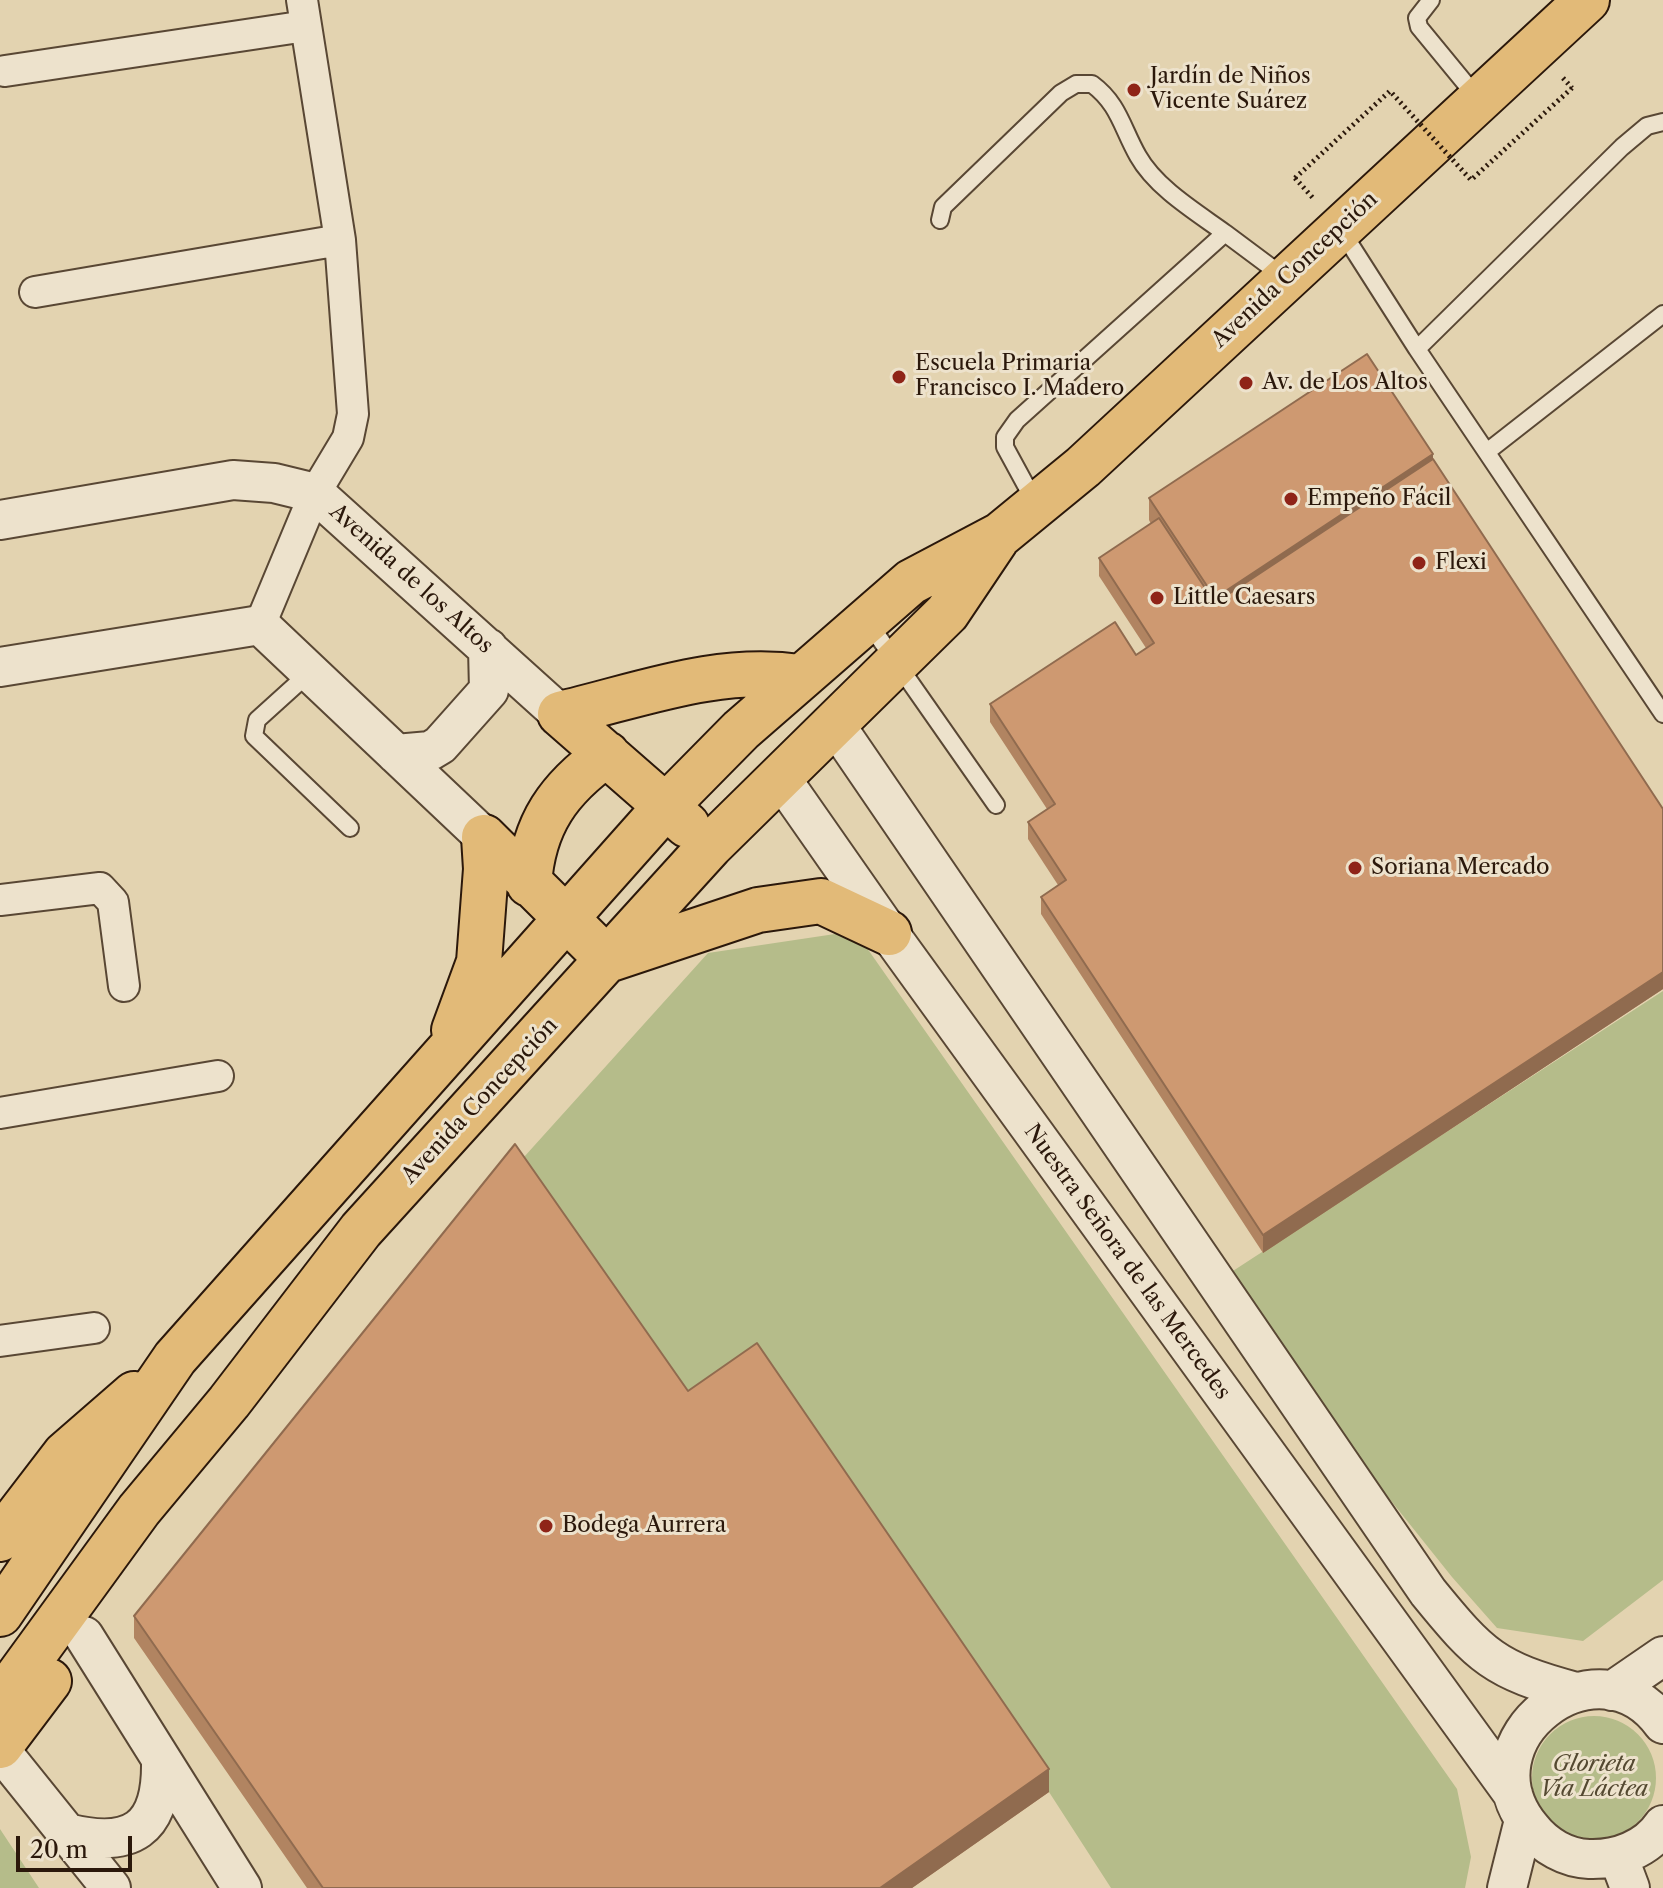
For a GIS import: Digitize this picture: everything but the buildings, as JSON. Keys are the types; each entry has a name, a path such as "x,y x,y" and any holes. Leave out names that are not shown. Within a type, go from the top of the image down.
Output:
{"main road":[{"name":"Avenida Concepción","path":"0,1614 175,1358 666,806 741,730 911,582 1000,535 1083,467 1284,277 1587,0"},
{"name":"Avenida Concepción","path":"0,1701 139,1510 229,1402 361,1230 710,846 947,613 1000,535"},
{"path":"560,714 716,674 762,672 800,677 834,723"},
{"name":"Avenida de los Altos","path":"560,714 710,846"},
{"name":"Nuestra Señora de las Mercedes","path":"741,730 780,777"},
{"path":"529,884 531,848 552,809 577,776 607,754"},
{"path":"484,837 608,960 758,910 821,901 889,933"},
{"path":"446,1052 479,962 485,884 484,837"},
{"path":"0,1539 65,1454 175,1358"},
{"path":"0,1748 159,1535 229,1402"}],"street":[{"path":"5,71 304,13 340,240 353,414 339,458 315,493 260,625"},
{"path":"35,292 340,240"},
{"name":"Avenida de los Altos","path":"0,520 233,480 274,483 315,493 560,714"},
{"path":"0,667 260,625"},
{"path":"260,625 484,837"},
{"path":"396,754 430,751 440,745 489,690 488,648"},
{"path":"834,723 1428,1592 1465,1637 1498,1665 1527,1679 1639,1701 1663,1724"},
{"name":"Nuestra Señora de las Mercedes","path":"780,777 1539,1839 1601,1873"},
{"path":"0,900 100,888 113,902 124,986"},
{"path":"0,1113 218,1076"},
{"path":"0,1341 94,1328"},
{"path":"84,1636 242,1888"},
{"path":"1507,1888 1518,1807 1511,1768 1517,1742 1531,1719 1552,1702 1594,1692 1663,1656"},
{"path":"0,1748 111,1888"},
{"path":"67,1833 100,1842 121,1839 144,1827 161,1792 161,1762"},
{"path":"1601,1873 1641,1847 1663,1825"}],"lane":[{"path":"1431,0 1417,18 1419,27 1479,100"},
{"path":"940,220 943,207 1061,93 1076,84 1092,84 1116,107 1148,169 1284,277"},
{"path":"1417,349 1622,147 1647,126 1663,122"},
{"path":"1340,228 1417,349 1663,714"},
{"path":"1037,505 1005,447 1009,428 1225,233"},
{"path":"1488,451 1663,314"},
{"path":"867,621 996,805"},
{"path":"309,673 257,720 254,736 350,828"}],"path":[{"path":"1295,178 1390,91 1471,180 1572,88"}],"green space":[{"path":"855,931 1457,1789 1471,1857 1465,1888 1111,1888 1049,1792 688,1414 515,1167 708,953"},
{"path":"1663,991 1663,1580 1583,1641 1497,1628 1452,1577 1216,1282"},
{"name":"Glorieta Vía Láctea","path":"1594,1716 1618,1721 1638,1734 1651,1754 1656,1778 1651,1802 1638,1822 1618,1835 1594,1840 1570,1835 1550,1822 1537,1802 1532,1778 1537,1754 1550,1734 1570,1721"},
{"path":"0,1829 39,1888 0,1888"}],"place":[{"name":"Jardín de Niños Vicente Suárez","path":"1134,90"},
{"name":"Escuela Primaria Francisco I. Madero","path":"899,377"},
{"name":"Av. de Los Altos","path":"1246,383"},
{"name":"Empeño Fácil","path":"1291,499"},
{"name":"Flexi","path":"1419,563"},
{"name":"Little Caesars","path":"1157,598"},
{"name":"Soriana Mercado","path":"1355,868"},
{"name":"Bodega Aurrera","path":"546,1526"}]}
